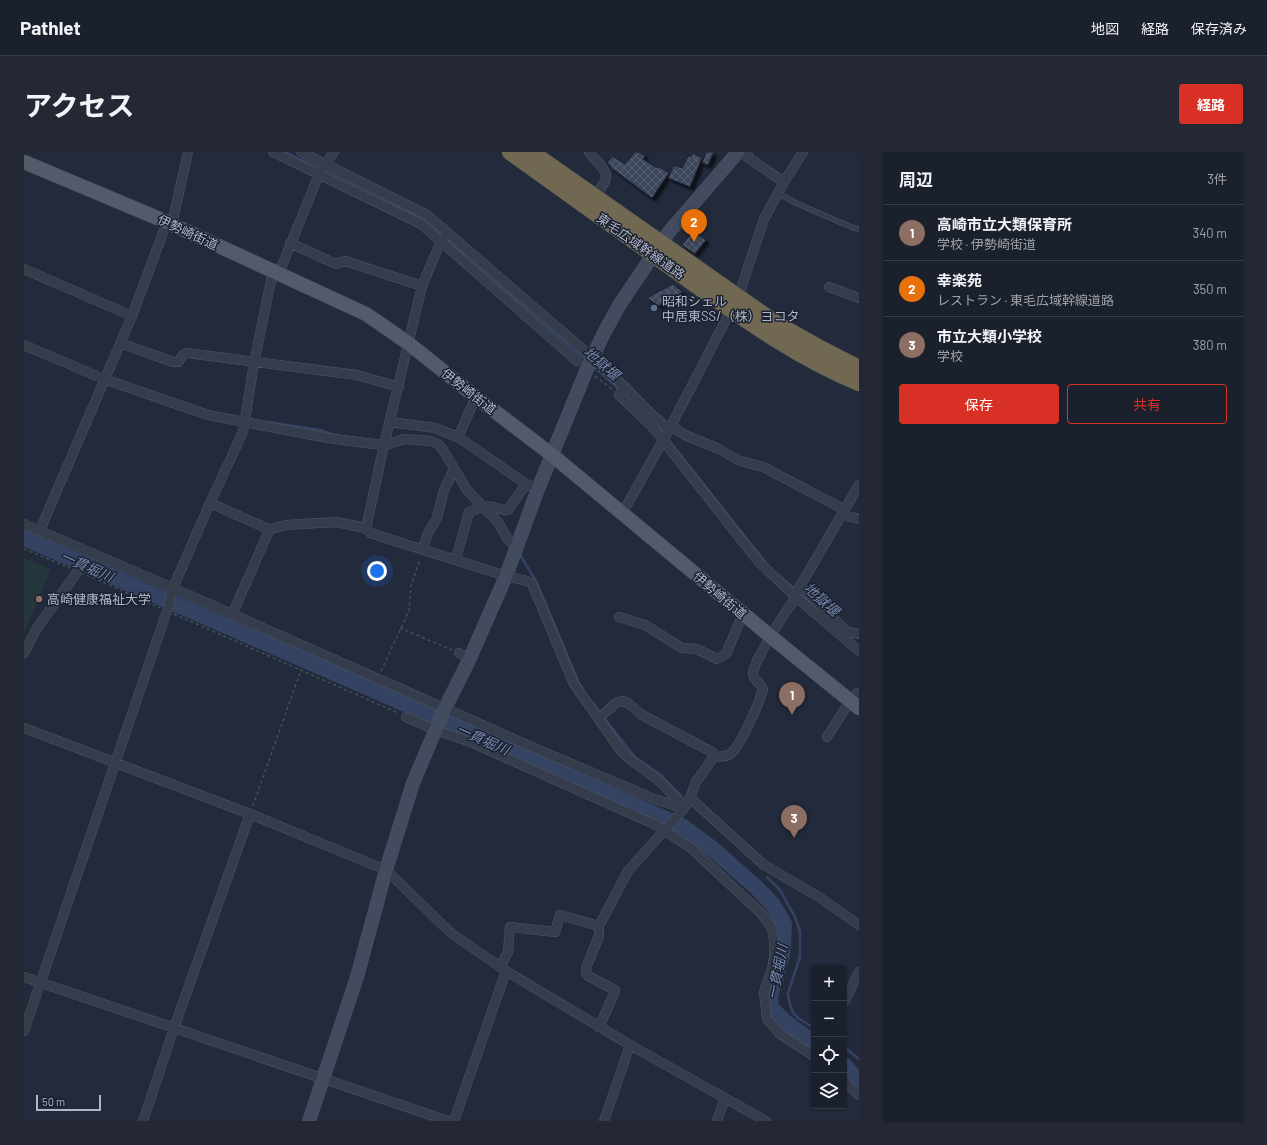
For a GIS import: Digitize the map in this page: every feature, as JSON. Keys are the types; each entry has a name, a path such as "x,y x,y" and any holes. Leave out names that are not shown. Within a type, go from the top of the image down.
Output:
{"highway":[{"name":"東毛広域幹線道路","path":"510,152 657,249 735,304 770,336 810,360 859,383"},
{"name":"東毛広域幹線道路","path":"531,152 594,196 657,249"},
{"name":"東毛広域幹線道路","path":"735,304 859,368"}],"main road":[{"name":"伊勢崎街道","path":"24,162 170,223 366,314 408,343 552,455 770,636 855,701"}],"street":[{"path":"40,530 132,316 170,223 188,152"},
{"path":"273,152 414,220 429,229 441,241 586,363 625,387 645,408 670,428 717,448 740,461 763,467 859,519"},
{"path":"301,152 419,210 448,233 586,363"},
{"path":"24,1030 116,763 173,589 210,503 243,432 254,363 276,272 319,174 334,152"},
{"path":"589,152 605,171 607,176 605,182 594,196"},
{"path":"456,560 469,512 483,507 492,507 503,511 508,510 532,486 552,455 586,363 620,304 657,249 738,152 748,155 747,157 784,182"},
{"path":"622,514 670,428 735,304 764,219 784,182 803,152"},
{"path":"366,528 422,286 441,241 448,233"},
{"path":"290,243 336,264 345,261 422,286"},
{"path":"24,269 132,316"},
{"path":"829,287 859,298"},
{"path":"120,343 173,362 178,362 183,355 188,353 254,363 356,375 399,387"},
{"path":"24,345 104,379 189,409 244,422 328,438 384,445 404,439 432,441 444,450 467,490 498,522 507,538 516,548"},
{"path":"625,387 619,395 651,425 758,561 795,596 859,651"},
{"path":"458,437 476,397"},
{"path":"390,422 436,428 458,437 532,486"},
{"path":"423,550 427,535 437,518 444,490 454,469"},
{"path":"599,718 620,701 628,702 642,715 712,752 716,756 724,757 732,753 748,724 763,689 762,685 754,678 753,673 770,636 795,596 859,485"},
{"path":"309,1121 357,977 386,870 413,783 464,656 506,576 516,548 532,486"},
{"path":"210,503 266,528 267,530"},
{"path":"267,530 286,525 336,522 366,528 373,534 506,576 527,581 532,584 574,684 582,697 599,718 622,752 657,779 682,809"},
{"path":"24,524 232,614 444,709 628,788 682,809"},
{"path":"232,614 268,533 267,530"},
{"path":"24,653 37,628 78,571"},
{"path":"800,586 848,632 859,634"},
{"path":"619,617 645,625 682,648 697,649 718,659 726,654 743,614"},
{"path":"828,737 855,701"},
{"path":"406,717 468,741 666,829 690,848 762,914 772,928 774,957 772,969 764,992 767,1019 780,1034 811,1054"},
{"path":"24,728 250,814 386,870 451,933 503,969 630,1045 766,1121"},
{"path":"600,1027 615,990 588,976 586,973 586,968 599,936 599,926 628,872 682,809 690,798 696,782 716,756"},
{"path":"690,798 764,865 819,897 859,925"},
{"path":"143,1121 174,1028 250,814"},
{"path":"454,1121 508,952 510,927 555,932 560,915 599,926"},
{"path":"844,1001 859,972"},
{"path":"24,977 448,1121"},
{"path":"604,1121 630,1045"},
{"path":"847,1084 859,1095"},
{"path":"717,1121 725,1098"}],"lane":[{"path":"778,193 796,203 851,227 859,229"}],"path":[{"path":"586,363 619,395"},
{"path":"24,549 167,610 406,717"},
{"path":"377,678 409,611 411,586 423,550"},
{"path":"400,628 464,656"},
{"path":"250,814 301,670"},
{"path":"833,698 844,683"}],"green space":[{"path":"24,558 51,569 24,633"}],"building":[{"path":"635,152 639,152 645,156 643,159 657,168 658,166 669,173 652,198 610,167 611,166 607,163 612,156 625,164"},
{"path":"706,152 714,152 708,165 702,163"},
{"path":"693,153 702,158 690,187 668,178 674,165 682,168 689,155 691,157"},
{"path":"693,231 706,240 695,254 682,245"},
{"path":"673,284 683,292 659,306 647,298"}],"waterway":[{"name":"地獄堰","path":"285,152 420,218 443,236"},
{"name":"地獄堰","path":"446,239 586,360"},
{"name":"地獄堰","path":"593,366 631,400"},
{"path":"267,422 320,430 334,435"},
{"name":"地獄堰","path":"667,438 766,563"},
{"name":"一貫堀川","path":"24,538 682,826 714,850 758,889 773,905 784,924 781,958 770,996 771,1008 784,1021 811,1041"},
{"path":"519,553 537,583 578,681 583,689"},
{"name":"地獄堰","path":"783,579 823,614"},
{"path":"593,703 601,714"},
{"path":"604,718 634,756 662,776 681,796"},
{"path":"767,877 780,890 795,917 800,931 800,957 788,993 793,1013 811,1026"},
{"path":"847,1049 859,1059"},
{"name":"一貫堀川","path":"847,1068 859,1082"}],"place":[{"name":"幸楽苑","path":"694,242"},
{"name":"昭和シェル 中居東SS/（株）ヨコタ","path":"654,308"},
{"name":"高崎健康福祉大学","path":"39,599"},
{"name":"高崎市立大類保育所","path":"792,715"},
{"name":"市立大類小学校","path":"794,838"}]}
